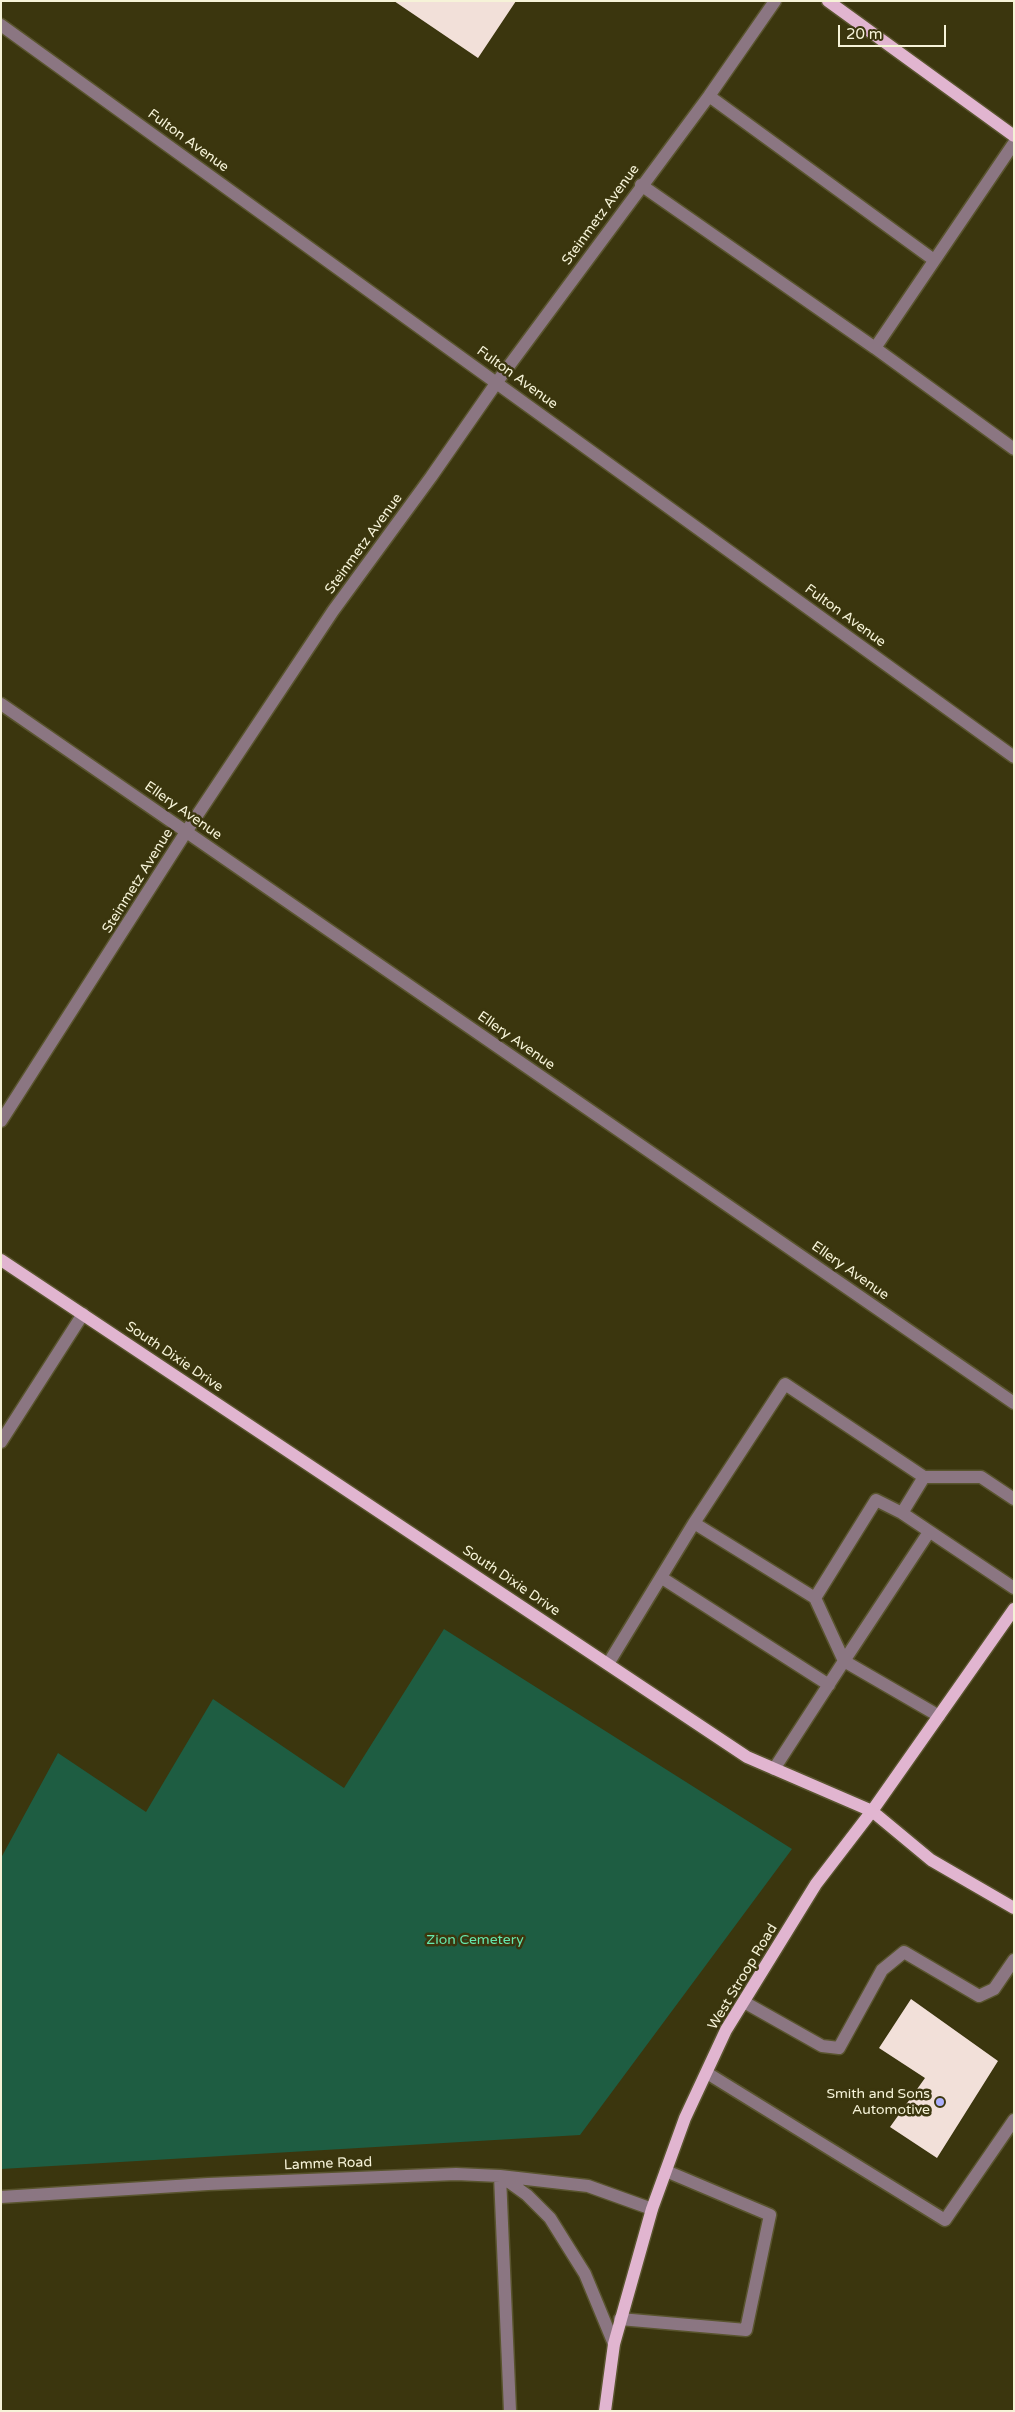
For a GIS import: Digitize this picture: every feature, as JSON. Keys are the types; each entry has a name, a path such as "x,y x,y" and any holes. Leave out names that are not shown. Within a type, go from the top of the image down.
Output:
{"main road":[{"path":"828,1 1014,136"},
{"name":"South Dixie Drive","path":"1,1260 747,1757 872,1811 931,1860 1014,1908"},
{"name":"West Stroop Road","path":"605,2411 614,2344 652,2209 685,2118 726,2030 816,1884 872,1811 1014,1609"}],"street":[{"name":"Steinmetz Avenue","path":"1,1121 186,832 333,611 431,477 497,382 641,185 709,96 776,1"},
{"name":"Fulton Avenue","path":"1,25 1014,757"},
{"path":"709,96 934,260"},
{"path":"875,348 1014,143"},
{"path":"641,185 875,348 1014,449"},
{"name":"Ellery Avenue","path":"1,704 1014,1403"},
{"path":"1,1442 83,1314"},
{"path":"608,1664 694,1523 785,1384 924,1477 981,1477 1014,1499"},
{"path":"902,1513 924,1477"},
{"path":"815,1598 876,1500 902,1513 1014,1588"},
{"path":"694,1523 815,1598 844,1661 939,1716"},
{"path":"774,1769 929,1532"},
{"path":"662,1578 829,1685"},
{"path":"744,2002 822,2046 839,2048 882,1970 904,1952 979,1996 994,1989 1014,1960"},
{"path":"707,2073 945,2220 1014,2120"},
{"path":"620,2319 746,2330 770,2215 666,2171"},
{"name":"Lamme Road","path":"1,2197 208,2184 456,2174 500,2176 588,2186 652,2209"},
{"path":"500,2176 527,2195 550,2218 585,2274 614,2344"},
{"path":"500,2176 510,2411"}],"green space":[{"name":"Zion Cemetery","path":"444,1629 792,1849 580,2135 1,2169 1,1858 58,1753 146,1812 213,1699 344,1788"}],"building":[{"path":"394,1 516,1 478,58"},
{"name":"Smith and Sons Automotive","path":"911,1999 998,2061 937,2158 890,2127 925,2078 879,2048"}],"place":[{"name":"Smith and Sons Automotive","path":"940,2102"}]}
